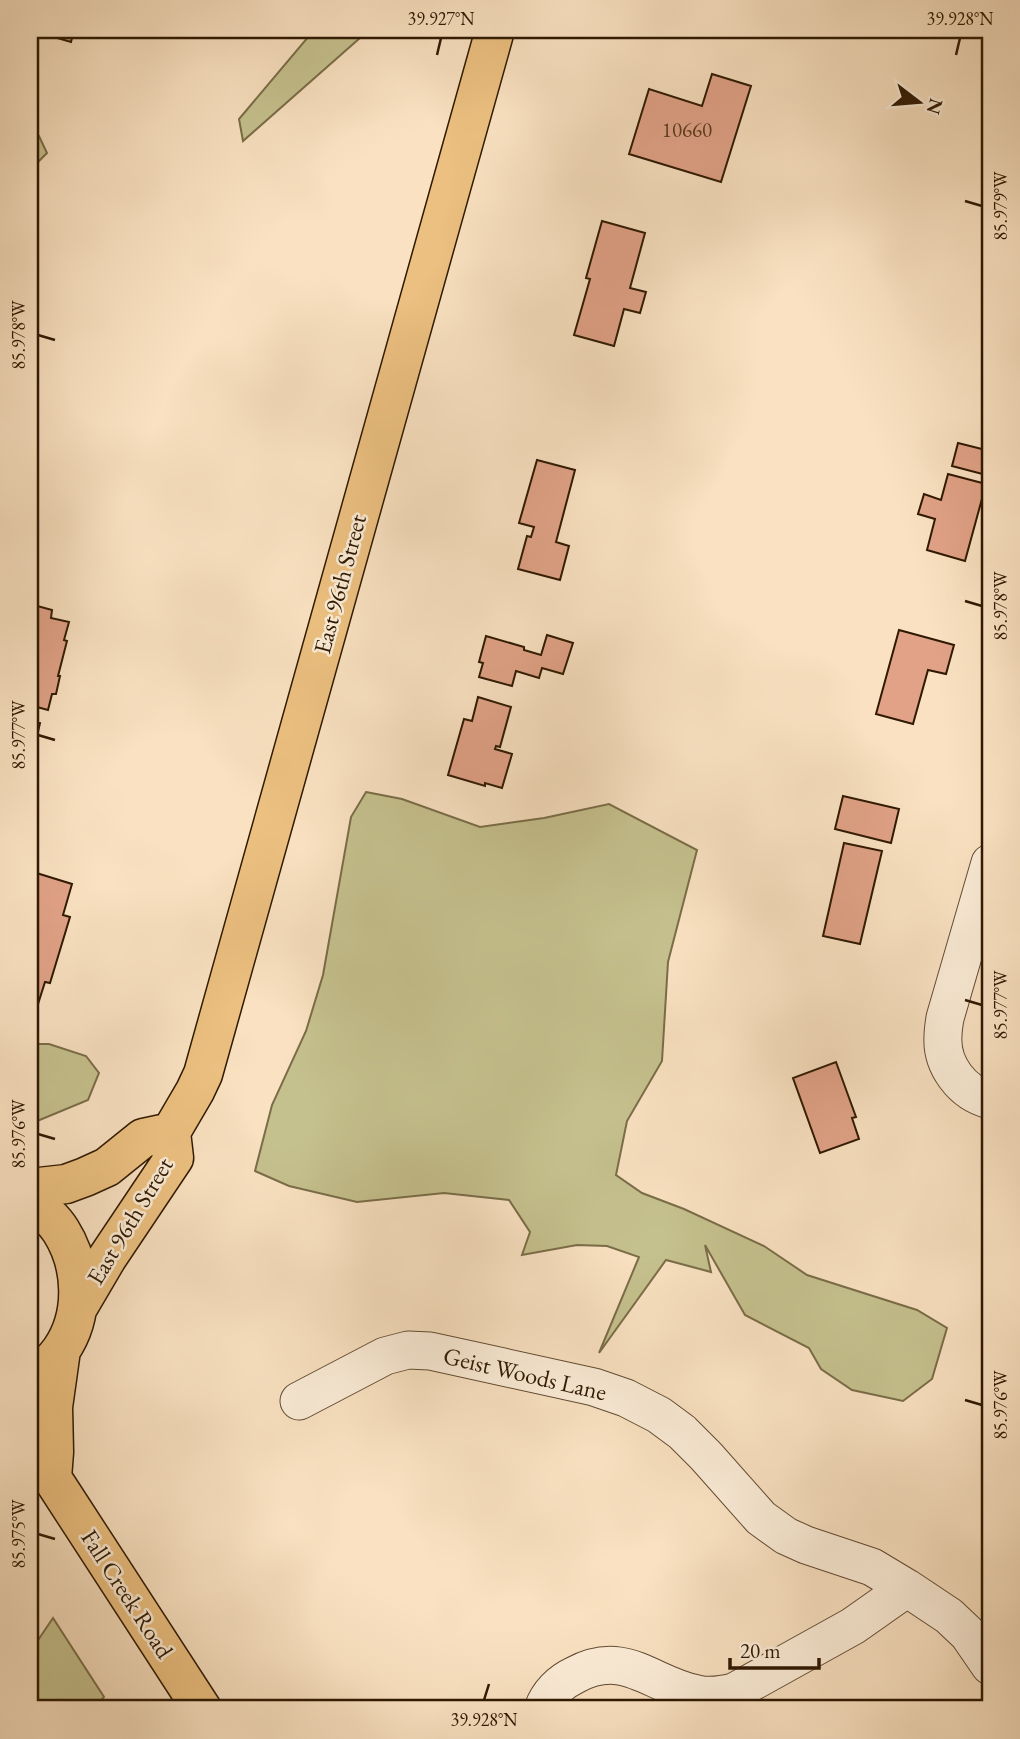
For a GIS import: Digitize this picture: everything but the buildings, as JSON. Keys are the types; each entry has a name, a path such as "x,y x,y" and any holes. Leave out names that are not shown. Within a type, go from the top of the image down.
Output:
{"main road":[{"name":"East 96th Street","path":"77,1309 107,1258 174,1158 171,1132 203,1074 495,30"},
{"name":"East 96th Street","path":"30,1188 66,1184 85,1177 107,1167 143,1138 171,1132"},
{"path":"30,1200 60,1229 70,1247 79,1288 74,1323 61,1350 46,1368 30,1381"},
{"name":"Fall Creek Road","path":"61,1350 53,1407 54,1452 41,1470 202,1709"}],"street":[{"path":"990,863 945,1018 942,1037 944,1052 958,1081 990,1100"},
{"name":"Geist Woods Lane","path":"299,1401 386,1356 408,1350 430,1352 594,1387 625,1398 659,1415 682,1433 761,1518 786,1536 872,1567 907,1588 949,1616 968,1634 990,1666"},
{"path":"543,1709 546,1700 563,1681 585,1669 603,1664 639,1670 698,1695 715,1696 734,1692 853,1626 907,1588"}],"shaded area":[{"path":"314,30 369,30 243,141 239,119"},
{"path":"30,126 39,136 47,153 30,170"},
{"path":"366,792 402,799 480,827 544,818 609,804 697,850 668,962 662,1061 627,1121 616,1175 642,1193 764,1246 807,1275 917,1310 947,1328 932,1379 903,1401 852,1390 821,1369 809,1348 745,1315 705,1245 711,1272 666,1260 599,1353 639,1257 607,1246 577,1245 522,1255 530,1232 509,1200 444,1193 357,1202 289,1186 255,1171 272,1105 306,1031 323,975 351,817"},
{"path":"30,1044 49,1044 86,1056 99,1073 88,1100 30,1124"},
{"path":"53,1618 104,1697 93,1709 30,1709 30,1652"}]}
